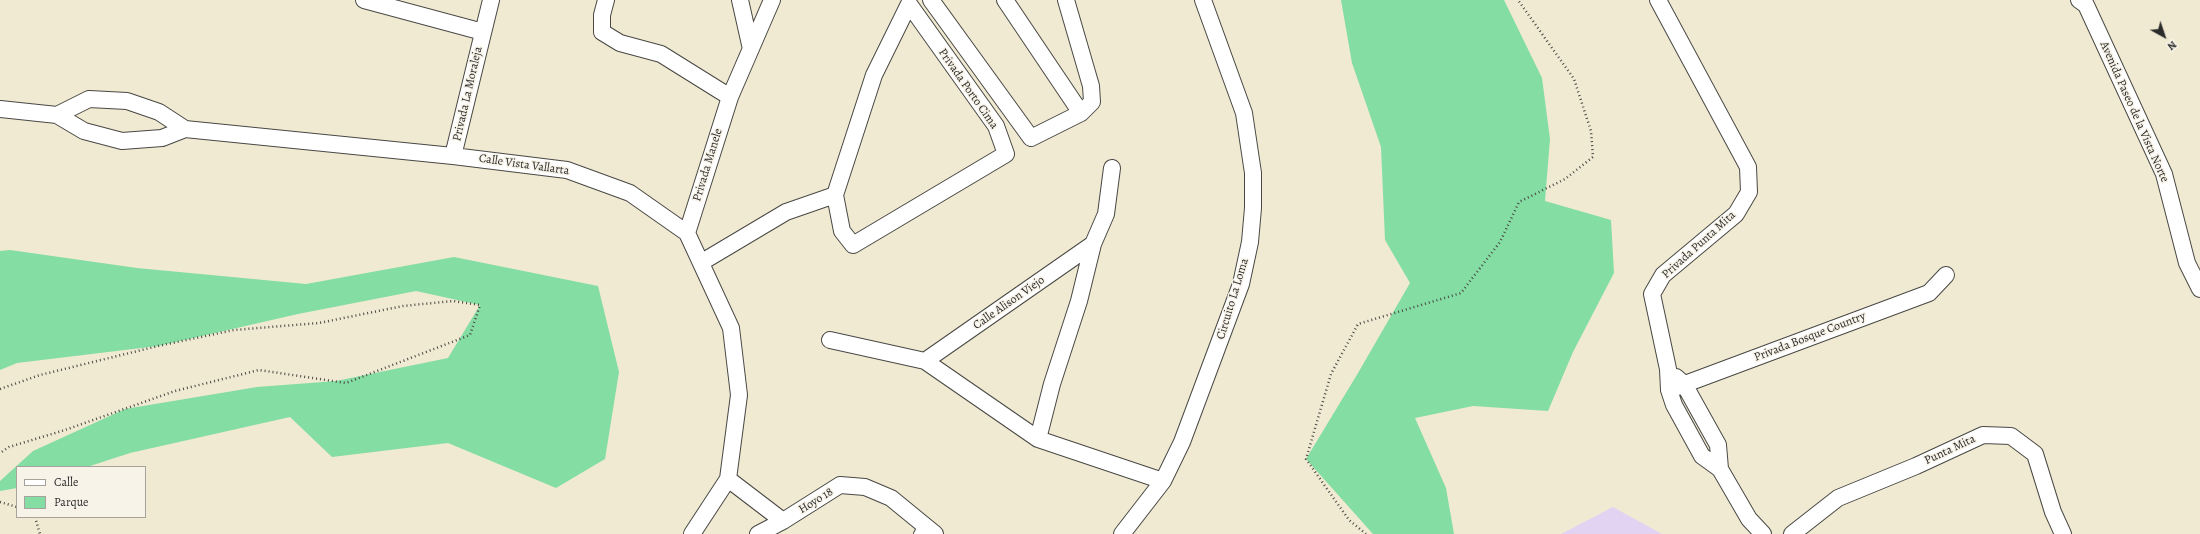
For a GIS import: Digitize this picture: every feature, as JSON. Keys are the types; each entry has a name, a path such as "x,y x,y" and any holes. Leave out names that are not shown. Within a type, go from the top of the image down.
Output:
{"street":[{"name":"Privada La Moraleja","path":"364,0 395,4 483,32"},
{"name":"Privada La Moraleja","path":"454,156 491,0"},
{"path":"606,0 602,15 602,32 620,43 661,54 730,97"},
{"path":"740,0 752,49"},
{"name":"Privada Manele","path":"687,233 730,97 772,0"},
{"name":"Privada Porto Cima","path":"931,0 1031,138 1081,113 1092,102 1091,86 1066,0"},
{"path":"1005,0 1081,113"},
{"name":"Circuito La Loma","path":"1122,534 1163,481 1182,442 1240,284 1250,242 1253,208 1253,174 1244,114 1203,0"},
{"name":"Privada Punta Mita","path":"1658,0 1748,167 1749,192 1736,214 1663,275 1652,294 1668,368 1669,390"},
{"name":"Avenida Paseo de la Vista Norte","path":"2087,2 2164,174 2187,264 2200,289"},
{"name":"Privada Porto Cima","path":"908,4 996,126 1006,154 853,245 842,231 835,195 874,75 908,4"},
{"name":"Calle Vista Vallarta","path":"57,115 89,100 127,101 159,112 185,129"},
{"name":"Calle Vista Vallarta","path":"0,109 57,115 84,132 122,142 162,138 185,129 454,156 567,170 630,193 687,233 702,262 731,328 740,395 728,478 692,534"},
{"path":"1038,439 1052,384 1079,301 1093,244 1106,214 1112,168"},
{"path":"702,262 786,212 835,195"},
{"name":"Calle Alison Viejo","path":"925,361 1093,244"},
{"name":"Privada Bosque Country","path":"1669,390 1929,293 1946,275"},
{"path":"830,340 925,361 1038,439 1163,481"},
{"path":"1668,368 1684,384 1718,445 1720,469 1748,519 1763,534"},
{"path":"1669,390 1674,405 1702,456 1720,469"},
{"name":"Punta Mita","path":"1792,534 1838,498 1916,466 1982,435 2011,436 2035,454 2054,512 2063,534"},
{"path":"728,478 783,521"},
{"name":"Hoyo 18","path":"758,534 783,521 840,485 865,487 891,498 925,531"}],"path":[{"path":"1366,534 1349,520 1306,458 1331,374 1358,324 1461,293 1500,242 1519,202 1565,179 1593,157 1591,131 1574,79 1518,0"},
{"path":"0,389 40,375 158,346 234,330 319,323 403,306 453,301 480,305 470,335 346,383 259,370 174,391 65,430 9,447 0,453"},
{"path":"0,502 16,507"},
{"path":"35,518 40,534"}],"shaded area":[{"path":"1613,507 1662,534 1561,534"}],"green space":[{"path":"1341,0 1504,0 1542,78 1550,139 1545,201 1611,220 1614,273 1573,352 1548,411 1473,406 1415,418 1446,488 1454,534 1373,534 1306,459 1410,283 1385,240 1381,147 1352,63"},
{"path":"10,250 137,268 306,284 454,257 598,286 619,372 605,459 556,488 448,443 332,457 290,417 130,453 90,466 16,466 33,451 125,409 257,387 336,381 448,358 480,305 416,291 298,314 158,346 17,363 0,370 0,251"},
{"path":"16,466 16,488 0,491 0,481"}]}
